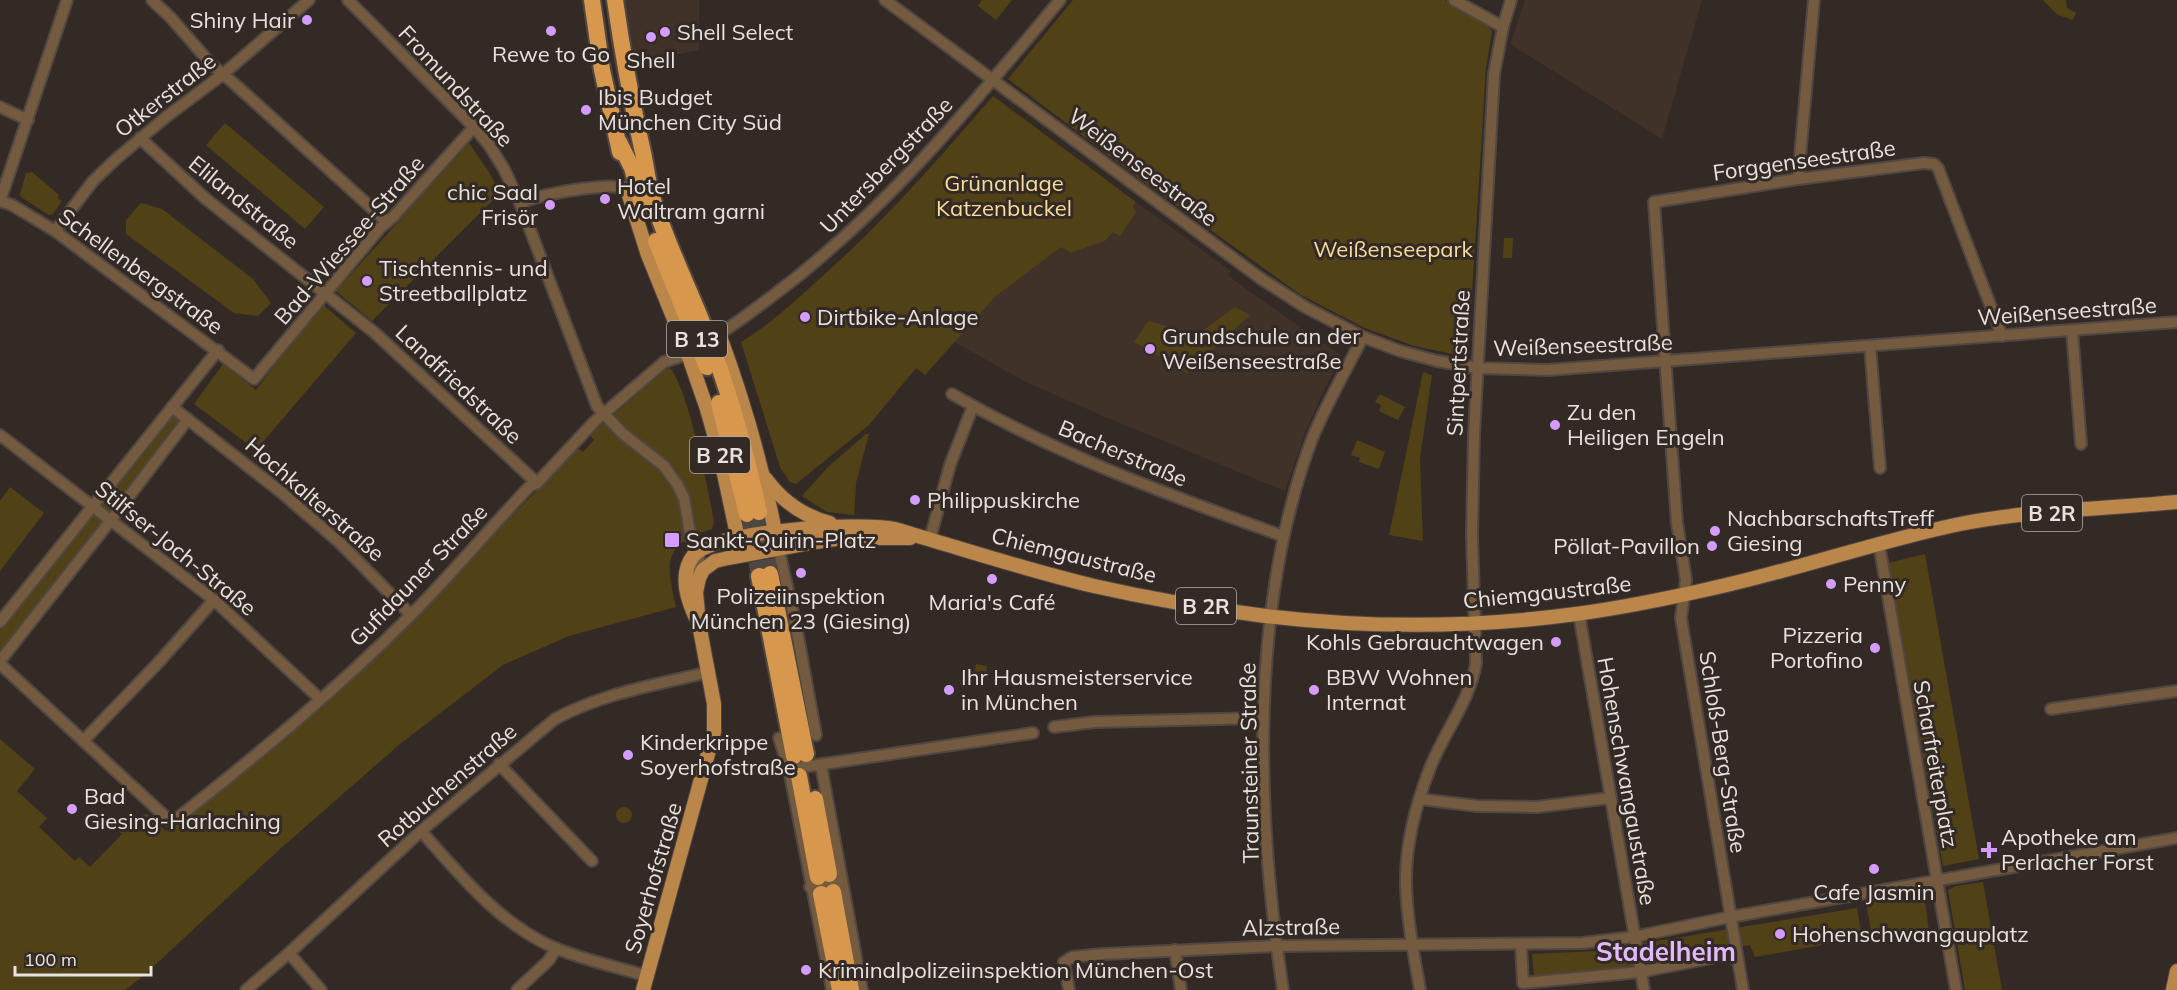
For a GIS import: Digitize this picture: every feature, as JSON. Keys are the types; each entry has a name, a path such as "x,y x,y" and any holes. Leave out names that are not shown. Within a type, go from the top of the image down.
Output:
{"highway":[{"name":"B 2R","path":"592,0 602,70 619,142 622,171 627,189"},
{"name":"B 2R","path":"615,0 627,80 643,151 654,171 719,334"},
{"name":"B 13","path":"619,142 632,168 654,236 706,364 753,513 744,450 729,396 708,337 659,219 645,173 643,151"},
{"path":"765,575 825,884 840,990"},
{"path":"825,884 851,990"}],"main road":[{"name":"B 2R","path":"627,189 648,255 688,354 720,455 738,538"},
{"name":"B 2R","path":"719,334 739,388 763,475 777,493 800,512 822,521 849,526"},
{"path":"709,672 699,624 697,586 704,570 715,561 760,552 775,532 763,475"},
{"name":"Chiemgaustraße","path":"775,532 849,526 894,529 1099,587 1271,616 1392,623 1476,623 1579,614 1685,594 1879,544 1980,521 2177,502"},
{"path":"699,624 690,607 686,579 690,562 697,552 738,538 775,532"},
{"path":"738,538 760,552"},
{"name":"Chiemgaustraße","path":"760,552 842,538 925,538"},
{"name":"Soyerhofstraße","path":"645,983 712,742 715,715 709,672"},
{"path":"2173,990 2177,971"}],"street":[{"path":"0,201 67,0"},
{"path":"152,0 222,75 387,222"},
{"name":"Otkerstraße","path":"55,231 93,181 140,138 222,75 309,0"},
{"name":"Fromundstraße","path":"348,0 474,127 494,153 520,202 593,397 604,414 622,433 672,474 684,498 689,534 699,558 695,576 697,586"},
{"name":"Weißenseestraße","path":"885,0 1281,293 1363,337 1400,351 1437,361 1478,368 1548,370 2177,322"},
{"name":"Untersbergstraße","path":"719,334 803,274 856,226 939,142 1060,0"},
{"path":"1454,0 1503,27"},
{"name":"Sintpertstraße","path":"1420,990 1406,884 1413,827 1430,767 1473,680 1477,654 1472,536 1474,434 1494,74 1511,0"},
{"path":"1798,179 1814,0"},
{"path":"0,107 28,120"},
{"name":"Bad-Wiessee-Straße","path":"254,379 380,228 474,127"},
{"name":"Elilandstraße","path":"140,138 206,199 326,293"},
{"name":"Forggenseestraße","path":"1666,362 1654,202 1798,179 1924,163 1934,164 1938,168 2002,336"},
{"path":"520,202 532,197 616,185 627,189"},
{"name":"Schellenbergstraße","path":"0,201 12,205 55,231 254,379"},
{"name":"Landfriedstraße","path":"326,293 394,350 537,483"},
{"path":"2072,330 2081,444"},
{"name":"Traunsteiner Straße","path":"1283,990 1276,946 1267,845 1263,718 1271,616 1283,536 1313,436 1363,337"},
{"path":"1870,346 1880,468"},
{"path":"0,622 218,350"},
{"name":"Gufidauner Straße","path":"83,741 171,821 175,820 264,749 411,615 523,493 537,483 578,438 604,414 664,362 688,354"},
{"name":"Schloß-Berg-Straße","path":"1666,362 1677,523 1686,572 1682,618 1730,916"},
{"name":"Bacherstraße","path":"952,394 1114,472 1196,505 1283,536"},
{"path":"925,538 973,406"},
{"name":"Hochkalterstraße","path":"172,407 265,478 378,580 411,615"},
{"path":"188,419 0,663 83,741 158,663 214,600"},
{"name":"Stilfser-Joch-Straße","path":"1,439 214,600 320,699"},
{"path":"775,532 796,626 816,735"},
{"name":"Scharfreiterplatz","path":"1879,544 1956,990"},
{"name":"Hohenschwangaustraße","path":"1579,614 1644,990"},
{"name":"Rotbuchenstraße","path":"246,990 421,831 538,731 575,708 613,694 709,672"},
{"path":"2051,709 2177,691"},
{"path":"1054,726 1094,722 1263,718"},
{"path":"779,738 803,766 1033,733"},
{"path":"499,764 592,861"},
{"path":"1420,799 1477,807 1537,807 1610,798"},
{"path":"421,831 482,898 520,928 556,948 645,983"},
{"path":"1737,953 1640,972 1523,986 1521,945 1582,943 1634,937 1730,916 2177,838"},
{"path":"825,884 832,990"},
{"path":"825,884 862,990"},
{"path":"1730,916 1743,990"},
{"name":"Alzstraße","path":"1069,990 1064,962 1072,957 1276,946 1412,943 1521,945"},
{"path":"517,990 549,960 556,948"},
{"path":"1175,950 1181,990"},
{"path":"289,953 321,990"}],"shaded area":[{"path":"622,0 699,0 699,50 632,64"},
{"path":"1525,0 1702,0 1662,139 1510,44"},
{"name":"Grundschule an der Weißenseestraße","path":"1136,202 1231,271 1228,275 1246,289 1342,356 1321,396 1285,491 1028,383 954,342 995,297 1061,246 1071,253 1105,241"}],"green space":[{"path":"982,0 1012,0 996,20 978,6"},
{"name":"Weißenseepark","path":"1073,0 1445,0 1486,24 1492,31 1486,68 1468,357 1414,346 1365,328 1301,295 1141,180 1008,79"},
{"path":"2043,0 2066,0 2067,8 2076,13 2073,20 2058,15"},
{"name":"Grünanlage Katzenbuckel","path":"993,96 1136,202 1133,206 1136,213 1120,236 1113,232 1105,241 1071,253 1061,247 995,297 925,375 916,368 869,425 796,484 790,482 780,467 741,342 789,306 863,238 930,168"},
{"path":"225,123 324,207 305,229 206,145"},
{"path":"469,143 500,193 372,321 336,291"},
{"path":"32,172 59,195 57,198 62,201 53,214 49,215 21,197 26,173"},
{"path":"141,203 162,209 253,279 271,303 258,316 234,313 126,234 126,220"},
{"path":"1504,238 1513,238 1512,258 1503,258"},
{"path":"321,303 356,333 256,450 194,404 223,364 256,390"},
{"path":"1235,307 1250,315 1187,373 1134,342 1148,321 1198,334"},
{"path":"670,368 677,379 691,418 714,522 712,529 684,542 676,549 672,557 670,578 676,607 569,636 503,665 400,744 125,990 0,990 0,739 35,769 17,791 47,818 39,827 75,861 79,857 90,867 122,834 114,827 120,821 147,814 166,831 266,754 380,651 578,448 583,452 594,440 590,435"},
{"path":"1423,372 1432,375 1420,458 1423,541 1389,535"},
{"path":"1380,394 1405,407 1398,420 1379,411 1381,405 1375,402"},
{"path":"174,413 186,422 112,515 100,506"},
{"path":"866,434 869,434 856,483 854,515 827,512 802,496 828,467"},
{"path":"1357,440 1385,452 1379,469 1359,462 1360,458 1351,455"},
{"path":"10,487 44,513 0,571 0,501"},
{"path":"92,514 103,523 0,653 0,630"},
{"path":"1925,554 1979,859 1943,866 1888,563"},
{"path":"976,664 987,666 985,680 973,679"},
{"path":"624,807 632,815 624,823 616,815"},
{"path":"1983,882 2002,990 1965,990 1948,890 1956,886"},
{"path":"1924,893 1929,932 1873,942 1866,903"},
{"path":"1857,908 1862,938 1755,957 1750,945 1607,971 1534,977 1532,954 1596,951"}],"tunnel":[{"path":"759,512 770,574"},
{"path":"747,514 759,576"}],"place":[{"name":"Shiny Hair","path":"307,20"},
{"name":"Rewe to Go","path":"551,31"},
{"name":"Shell Select","path":"665,32"},
{"name":"Shell","path":"651,37"},
{"name":"Ibis Budget München City Süd","path":"586,110"},
{"name":"Hotel Waltram garni","path":"605,199"},
{"name":"chic Saal Frisör","path":"550,205"},
{"name":"Tischtennis- und Streetballplatz","path":"367,281"},
{"name":"Dirtbike-Anlage","path":"805,317"},
{"name":"Grundschule an der Weißenseestraße","path":"1150,349"},
{"name":"Zu den Heiligen Engeln","path":"1555,425"},
{"name":"Philippuskirche","path":"915,500"},
{"name":"NachbarschaftsTreff Giesing","path":"1715,531"},
{"name":"Sankt-Quirin-Platz","path":"672,540"},
{"name":"Pöllat-Pavillon","path":"1712,546"},
{"name":"Polizeiinspektion München 23 (Giesing)","path":"801,573"},
{"name":"Maria's Café","path":"992,579"},
{"name":"Penny","path":"1831,584"},
{"name":"Kohls Gebrauchtwagen","path":"1556,642"},
{"name":"Pizzeria Portofino","path":"1875,648"},
{"name":"Ihr Hausmeisterservice in München","path":"949,690"},
{"name":"BBW Wohnen Internat","path":"1314,690"},
{"name":"Kinderkrippe Soyerhofstraße","path":"628,755"},
{"name":"Bad Giesing-Harlaching","path":"72,809"},
{"name":"Apotheke am Perlacher Forst","path":"1989,850"},
{"name":"Cafe Jasmin","path":"1874,869"},
{"name":"Hohenschwangauplatz","path":"1780,934"},
{"name":"Kriminalpolizeiinspektion München-Ost","path":"806,970"}],"district":[{"name":"Stadelheim","path":"1666,951"}]}
